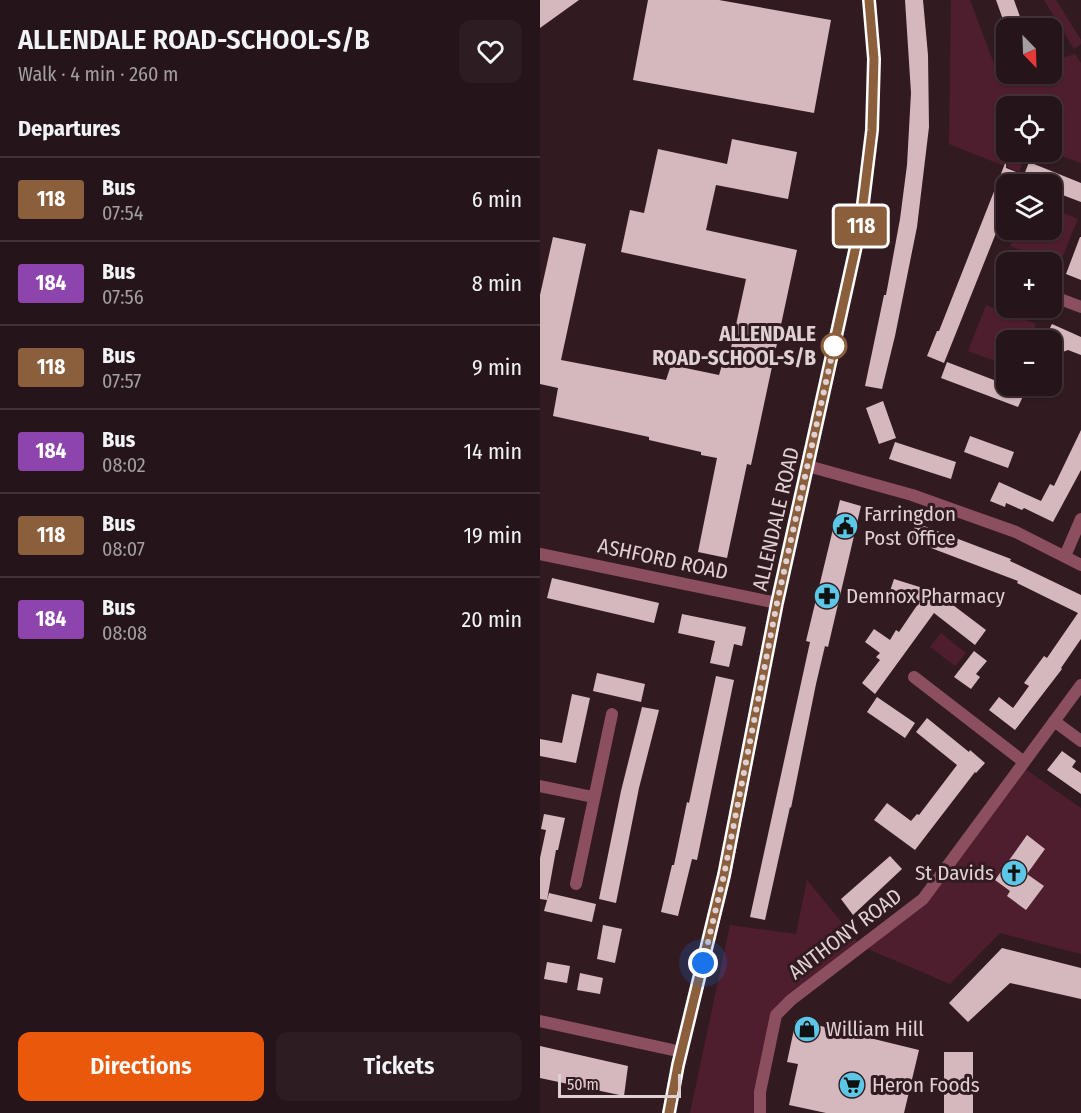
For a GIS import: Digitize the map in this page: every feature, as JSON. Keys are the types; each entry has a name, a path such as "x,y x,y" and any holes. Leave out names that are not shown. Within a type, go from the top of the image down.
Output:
{"street":[{"name":"ALLENDALE ROAD","path":"669,1113 724,875 777,603 860,228 872,130 874,59 869,0"},
{"path":"1062,300 1081,307"},
{"path":"808,466 922,499 1016,532 1081,565"},
{"path":"1065,556 1081,519"},
{"name":"ASHFORD ROAD","path":"540,554 777,603"},
{"path":"914,677 1024,762"},
{"name":"ANTHONY ROAD","path":"760,1113 760,1092 776,1015 791,1000 923,899 1081,685"},
{"path":"576,884 612,714"},
{"path":"1054,721 1081,741"},
{"path":"540,786 593,797"},
{"path":"540,1021 682,1052"}],"shaded area":[{"path":"951,0 970,0 996,69 996,84 1062,84 1062,58 1075,54 1081,63 1081,163 1062,156 1062,96 996,96 996,162 1024,162 1019,172 949,144"},
{"path":"1044,0 1056,0 1081,40 1081,44 1074,49 1062,29 1062,18 1055,18"},
{"path":"1062,212 1078,219 1062,258 1062,252 1025,252 1010,246 1013,240 1062,240"},
{"path":"986,305 996,309 996,318 1020,318 1036,324 1034,330 996,330 996,361 968,351"},
{"path":"941,633 966,653 955,666 930,647"},
{"path":"1021,766 1081,808 1081,954 1000,933 950,984 861,946 923,899"},
{"path":"807,880 861,946 776,1015 760,1113 690,1113 730,925 796,934"}],"building":[{"path":"540,0 579,0 540,28"},
{"path":"648,0 719,0 831,20 814,113 633,80"},
{"path":"905,0 923,0 928,55 929,127 917,227 882,389 865,386 884,295 886,295 907,165 911,93"},
{"path":"996,0 1014,0 1020,18 1002,18"},
{"path":"732,139 797,152 788,199 716,185 706,230 797,250 751,465 747,464 727,558 698,552 717,458 649,440 649,437 553,416 558,388 540,384 540,295 553,237 586,244 561,360 666,380 671,365 719,375 722,365 727,366 746,279 621,252 630,210 644,213 658,149 727,164"},
{"path":"1006,162 1006,168 1021,174 1001,174"},
{"path":"1029,162 1059,174 1024,174"},
{"path":"1062,175 1081,183 1081,202 1062,195"},
{"path":"996,186 996,233 944,363 927,356 937,331 939,331"},
{"path":"1081,237 1081,280 1066,274"},
{"path":"1052,324 1081,337 1081,355 1068,350 1062,352 1062,330 1049,330"},
{"path":"947,362 996,381 996,396 1023,396 1018,407 941,378"},
{"path":"883,401 896,438 879,444 866,408"},
{"path":"1081,430 1081,470 1053,522 1024,508 1022,510 1006,503 1005,507 990,501 999,482 1041,501 1050,484 1054,486"},
{"path":"970,436 1014,452 1008,468 964,452"},
{"path":"895,442 956,462 951,479 889,459"},
{"path":"840,500 861,506 828,647 825,646 816,684 765,920 750,917 810,642 806,641"},
{"path":"916,523 1011,559 1010,561 1081,595 1081,639 1062,669 1015,730 989,710 999,697 1013,708 1029,686 1024,683 1044,656 1047,658 1078,613 1017,583 1018,581 910,540"},
{"path":"552,578 659,603 654,623 547,598"},
{"path":"894,579 942,594 941,596 986,630 975,645 934,613 875,694 862,683 880,660 876,657 880,653 865,642 874,629 890,640 896,630 899,632 920,601 890,591"},
{"path":"682,614 746,627 742,646 734,644 729,667 710,663 715,641 678,633"},
{"path":"974,651 987,661 976,674 980,677 971,689 954,677"},
{"path":"597,673 645,684 641,702 593,691"},
{"path":"716,676 734,680 697,860 692,859 678,916 661,912 672,865 674,865 687,802 689,803"},
{"path":"572,694 590,698 576,763 540,756 540,739 562,743"},
{"path":"877,697 915,723 905,738 867,712"},
{"path":"642,707 659,710 639,788 616,903 599,899 621,791"},
{"path":"927,718 985,763 975,772 915,850 874,820 887,803 911,821 917,814 919,815 957,765 916,732"},
{"path":"1062,751 1076,761 1072,767 1081,773 1081,794 1047,770"},
{"path":"544,814 565,818 558,850 556,850 547,900 540,899 540,858 546,830 541,829"},
{"name":"St Davids","path":"1027,835 1045,849 1027,874 1044,886 1026,910 1007,896 1010,891 995,880"},
{"path":"890,856 902,869 853,915 841,899"},
{"path":"549,893 596,904 592,922 544,911"},
{"path":"603,925 622,929 615,963 597,959"},
{"path":"1002,948 1081,968 1081,999 1010,983 968,1022 949,1003"},
{"path":"547,962 570,966 567,983 544,979"},
{"path":"580,973 603,978 600,994 577,990"},
{"name":"Heron Foods","path":"796,1020 919,1050 904,1113 826,1113 789,1105 798,1064 787,1062"},
{"path":"540,1046 628,1066 624,1096 540,1078"},
{"path":"944,1052 973,1052 973,1113 944,1113"}],"bus line":[{"name":"118","path":"669,1113 678,1065 724,875 777,603 860,228 872,130 874,59 869,0"}],"place":[{"name":"ALLENDALE ROAD-SCHOOL-S/B","path":"834,346"},
{"name":"Farringdon Post Office","path":"845,526"},
{"name":"Demnox Pharmacy","path":"827,596"},
{"name":"St Davids","path":"1014,873"},
{"name":"William Hill","path":"807,1029"},
{"name":"Heron Foods","path":"852,1085"}],"route":[{"path":"703,963 724,875 777,603 834,346"}]}
